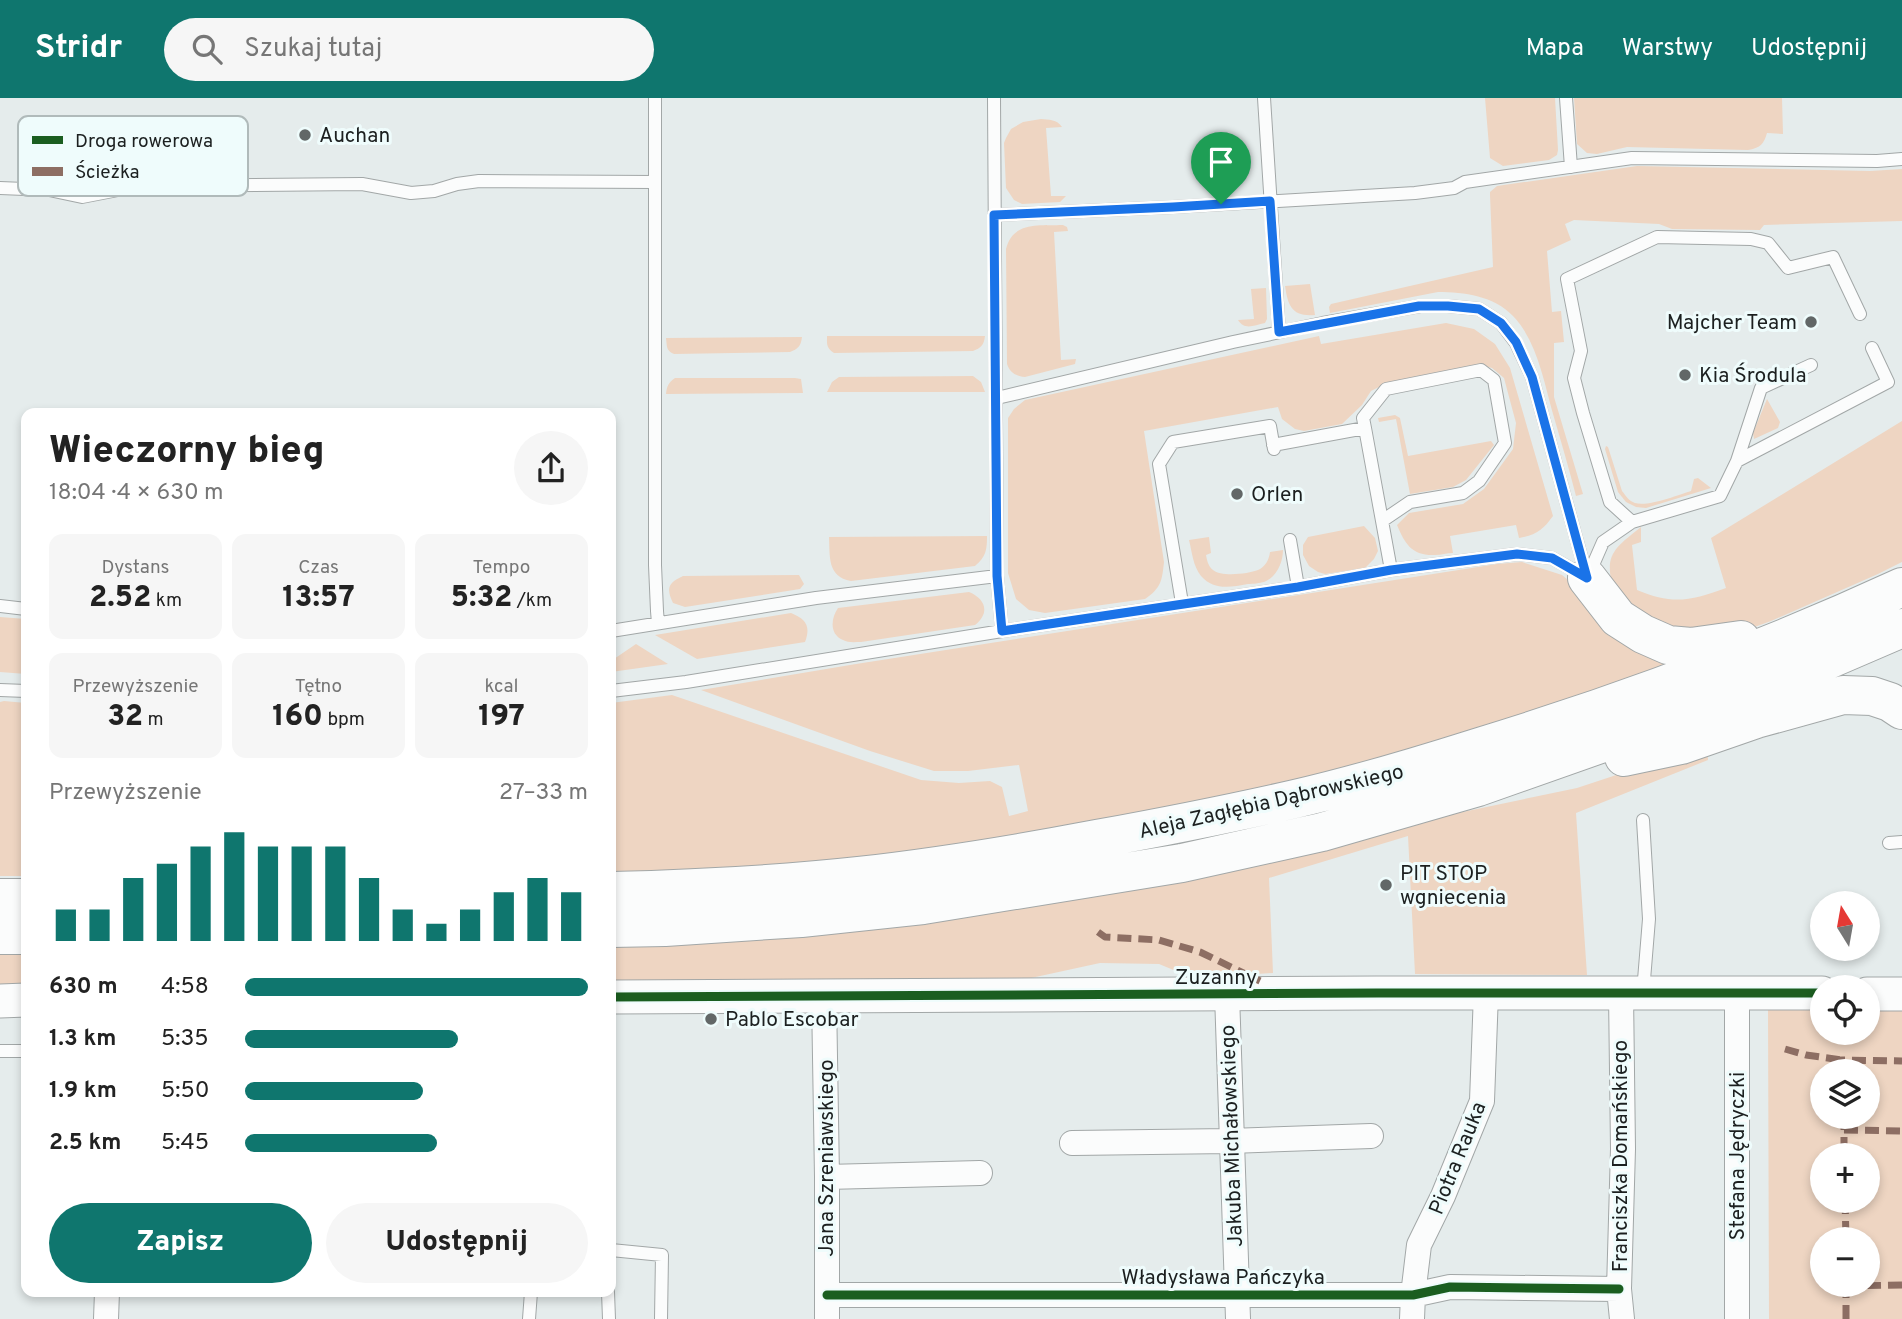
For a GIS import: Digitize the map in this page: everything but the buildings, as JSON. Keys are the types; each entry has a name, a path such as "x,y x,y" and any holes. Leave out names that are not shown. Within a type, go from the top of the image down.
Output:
{"main road":[{"path":"1587,578 1618,618 1643,634 1668,645 1691,647 1802,631"},
{"name":"Aleja Zagłębia Dąbrowskiego","path":"616,891 859,876 1017,854 1177,825 1297,798 1405,770 1522,734 1674,682 1802,631 1902,587"},
{"name":"Aleja Zagłębia Dąbrowskiego","path":"616,928 801,918 923,905 1182,863 1322,832 1478,787 1779,681 1902,628"},
{"path":"1478,787 1681,745 1782,710 1843,695 1872,696 1890,702 1902,710"},
{"path":"0,898 21,898"},
{"path":"0,935 21,935"}],"street":[{"name":"Franciszka Domańskiego","path":"1622,1319 1619,1289 1623,1149 1632,992"},
{"name":"Piotra Rauka","path":"1413,1307 1419,1245 1443,1196 1482,1101 1486,993"},
{"name":"Stefana Jędryczki","path":"1737,993 1737,1319"},
{"name":"Zuzanny","path":"616,998 1810,993"},
{"path":"1880,994 1902,994"},
{"name":"Jakuba Michałowskiego","path":"1227,995 1238,1319"},
{"name":"Jana Szreniawskiego","path":"824,997 827,1307"},
{"path":"0,1000 21,1000"},
{"path":"1072,1143 1371,1136"},
{"path":"827,1177 980,1172"},
{"name":"Władysława Pańczyka","path":"827,1307 1237,1294 1413,1307 1450,1287 1619,1289"},
{"path":"106,1319 107,1297"}],"lane":[{"path":"655,98 655,565 659,623"},
{"path":"993,98 997,576 1002,631"},
{"path":"1264,98 1279,332"},
{"path":"1566,98 1571,167"},
{"path":"994,215 1366,196 1454,188 1465,182 1632,158 1902,159"},
{"path":"248,185 362,184 411,193 479,181 655,181"},
{"path":"0,188 18,189"},
{"path":"1632,522 1610,502 1580,401 1574,378 1581,351 1567,279 1657,237 1751,239 1768,243 1788,268 1833,257 1860,314"},
{"path":"997,398 1279,332 1419,306 1479,309 1501,323 1516,342 1532,377 1587,578"},
{"path":"1737,461 1888,382 1872,348"},
{"path":"1587,578 1603,542 1632,522 1720,496 1737,461 1761,388 1811,365"},
{"path":"1382,521 1410,502 1463,493 1479,481 1505,443 1494,380 1481,370 1386,389 1363,418 1391,570"},
{"path":"1182,603 1159,464 1173,442 1270,426 1273,447 1365,428"},
{"path":"1290,540 1298,587"},
{"path":"616,690 699,680 1298,587 1391,570 1517,554 1552,558 1587,578"},
{"path":"616,630 816,598 997,576"},
{"path":"0,606 21,608"},
{"path":"0,690 21,691"},
{"path":"1632,992 1649,919 1643,820"},
{"path":"0,1051 21,1051"},
{"path":"616,1250 662,1255 661,1319"},
{"path":"529,1319 531,1297"},
{"path":"608,1297 609,1319"}],"shaded area":[{"path":"1485,98 1555,98 1557,155 1549,160 1503,166 1490,158"},
{"path":"1574,98 1782,98 1783,134 1767,133 1761,145 1748,150 1627,147 1597,154 1587,153 1577,144"},
{"path":"1041,119 1055,121 1062,127 1046,128 1051,196 1066,196 1060,202 1022,204 1014,200 1006,188 1004,143 1011,129 1023,122"},
{"path":"1637,166 1870,171 1902,169 1902,221 1764,225 1760,230 1672,229 1659,224 1574,220 1565,224 1571,240 1547,251 1552,312 1561,311 1564,342 1554,343 1554,397 1583,494 1576,496 1534,350 1521,326 1505,309 1478,296 1438,292 1330,313 1331,304 1493,267 1490,192 1497,186"},
{"path":"1063,225 1068,231 1054,232 1061,360 1076,359 1075,364 1025,377 1019,376 1012,372 1007,364 1006,249 1009,240 1021,229"},
{"path":"1310,284 1315,315 1296,312 1290,304 1285,286"},
{"path":"1266,288 1265,323 1244,325 1238,320 1254,319 1251,289"},
{"path":"1446,323 1474,329 1495,344 1510,368 1553,516 1539,531 1519,538 1516,525 1450,536 1453,553 1427,555 1410,547 1397,525 1409,513 1463,504 1484,489 1513,449 1516,423 1504,378 1492,368 1481,365 1385,384 1371,391 1362,405 1342,424 1304,431 1295,429 1282,419 1278,407 1144,431 1164,562 1158,587 1145,599 1045,613 1029,610 1016,599 1008,573 1008,418 1025,400 1319,336 1321,344"},
{"path":"827,336 985,336 982,346 973,351 834,353 828,348"},
{"path":"802,337 799,347 790,352 674,354 668,350 666,338"},
{"path":"973,376 981,382 985,392 827,392 832,382 839,377"},
{"path":"675,378 795,378 801,379 803,393 666,394 668,385"},
{"path":"1767,399 1780,422 1778,428 1754,439 1753,433"},
{"path":"1395,415 1400,418 1408,456 1491,441 1494,445 1466,480 1453,487 1410,494 1396,419 1379,422 1378,418"},
{"path":"1902,421 1902,562 1738,633 1678,635 1615,594 1610,562 1617,548 1641,527 1641,542 1632,545 1637,590 1661,598 1682,600 1726,588 1711,538"},
{"path":"1606,446 1622,491 1635,503 1655,502 1691,491 1694,479 1698,478 1711,488 1646,508 1636,507 1626,502 1618,492"},
{"path":"1364,526 1375,538 1378,551 1365,568 1325,574 1309,566 1303,555 1303,545 1308,537"},
{"path":"987,536 985,553 975,566 851,581 838,575 831,565 829,537"},
{"path":"1209,537 1211,553 1206,555 1207,559 1213,570 1222,574 1258,570 1266,563 1270,552 1283,550 1282,559 1276,573 1264,582 1217,586 1206,581 1198,572 1189,540"},
{"path":"1522,562 1562,575 1683,661 1419,756 942,853 616,880 616,702 672,695 921,780 959,783 990,781 1002,787 1009,816 1028,811 1019,765 968,771 934,771 870,751 701,690"},
{"path":"799,575 804,584 800,589 685,607 673,603 670,593 671,584 683,576"},
{"path":"969,592 979,598 984,607 983,616 975,625 861,642 845,641 833,630 834,616 838,608"},
{"path":"791,613 806,624 805,642 697,659 655,635"},
{"path":"0,617 21,619 21,674 0,672"},
{"path":"636,644 668,664 616,671 616,658"},
{"path":"0,702 21,703 21,876 0,876"},
{"path":"1707,745 1708,760 1576,813 1587,975 1415,974 1408,836 1269,878 1273,973 1193,978 1159,964 1100,963 1031,978 616,981 616,940 1362,833 1577,788"},
{"path":"0,948 21,948 21,984 0,984"},
{"path":"1768,1008 1810,1008 1810,1045 1880,1045 1880,1009 1902,1009 1902,1319 1769,1319"}],"marked path":[{"path":"1098,932 1105,937 1159,940 1200,952 1260,981"},
{"path":"1785,1049 1835,1059"},
{"path":"1880,1061 1902,1061"},
{"path":"1844,1129 1844,1143"},
{"path":"1844,1130 1902,1131"},
{"path":"1845,1213 1846,1227"},
{"path":"1880,1285 1902,1285"},
{"path":"1846,1297 1846,1319"}],"cycle path":[{"path":"616,997 1810,993"},
{"path":"827,1295 1413,1295 1450,1287 1619,1289"}],"place":[{"name":"Auchan","path":"305,135"},
{"name":"Majcher Team","path":"1811,322"},
{"name":"Kia Środula","path":"1685,375"},
{"name":"Orlen","path":"1237,494"},
{"name":"PIT STOP wgniecenia","path":"1386,885"},
{"name":"Pablo Escobar","path":"711,1019"}],"route":[{"path":"1270,201 1279,332 1419,306 1479,309 1501,323 1516,342 1532,377 1587,578 1552,558 1517,554 1391,570 1298,587 1002,631 997,576 994,215 1221,204 1270,201"}]}
